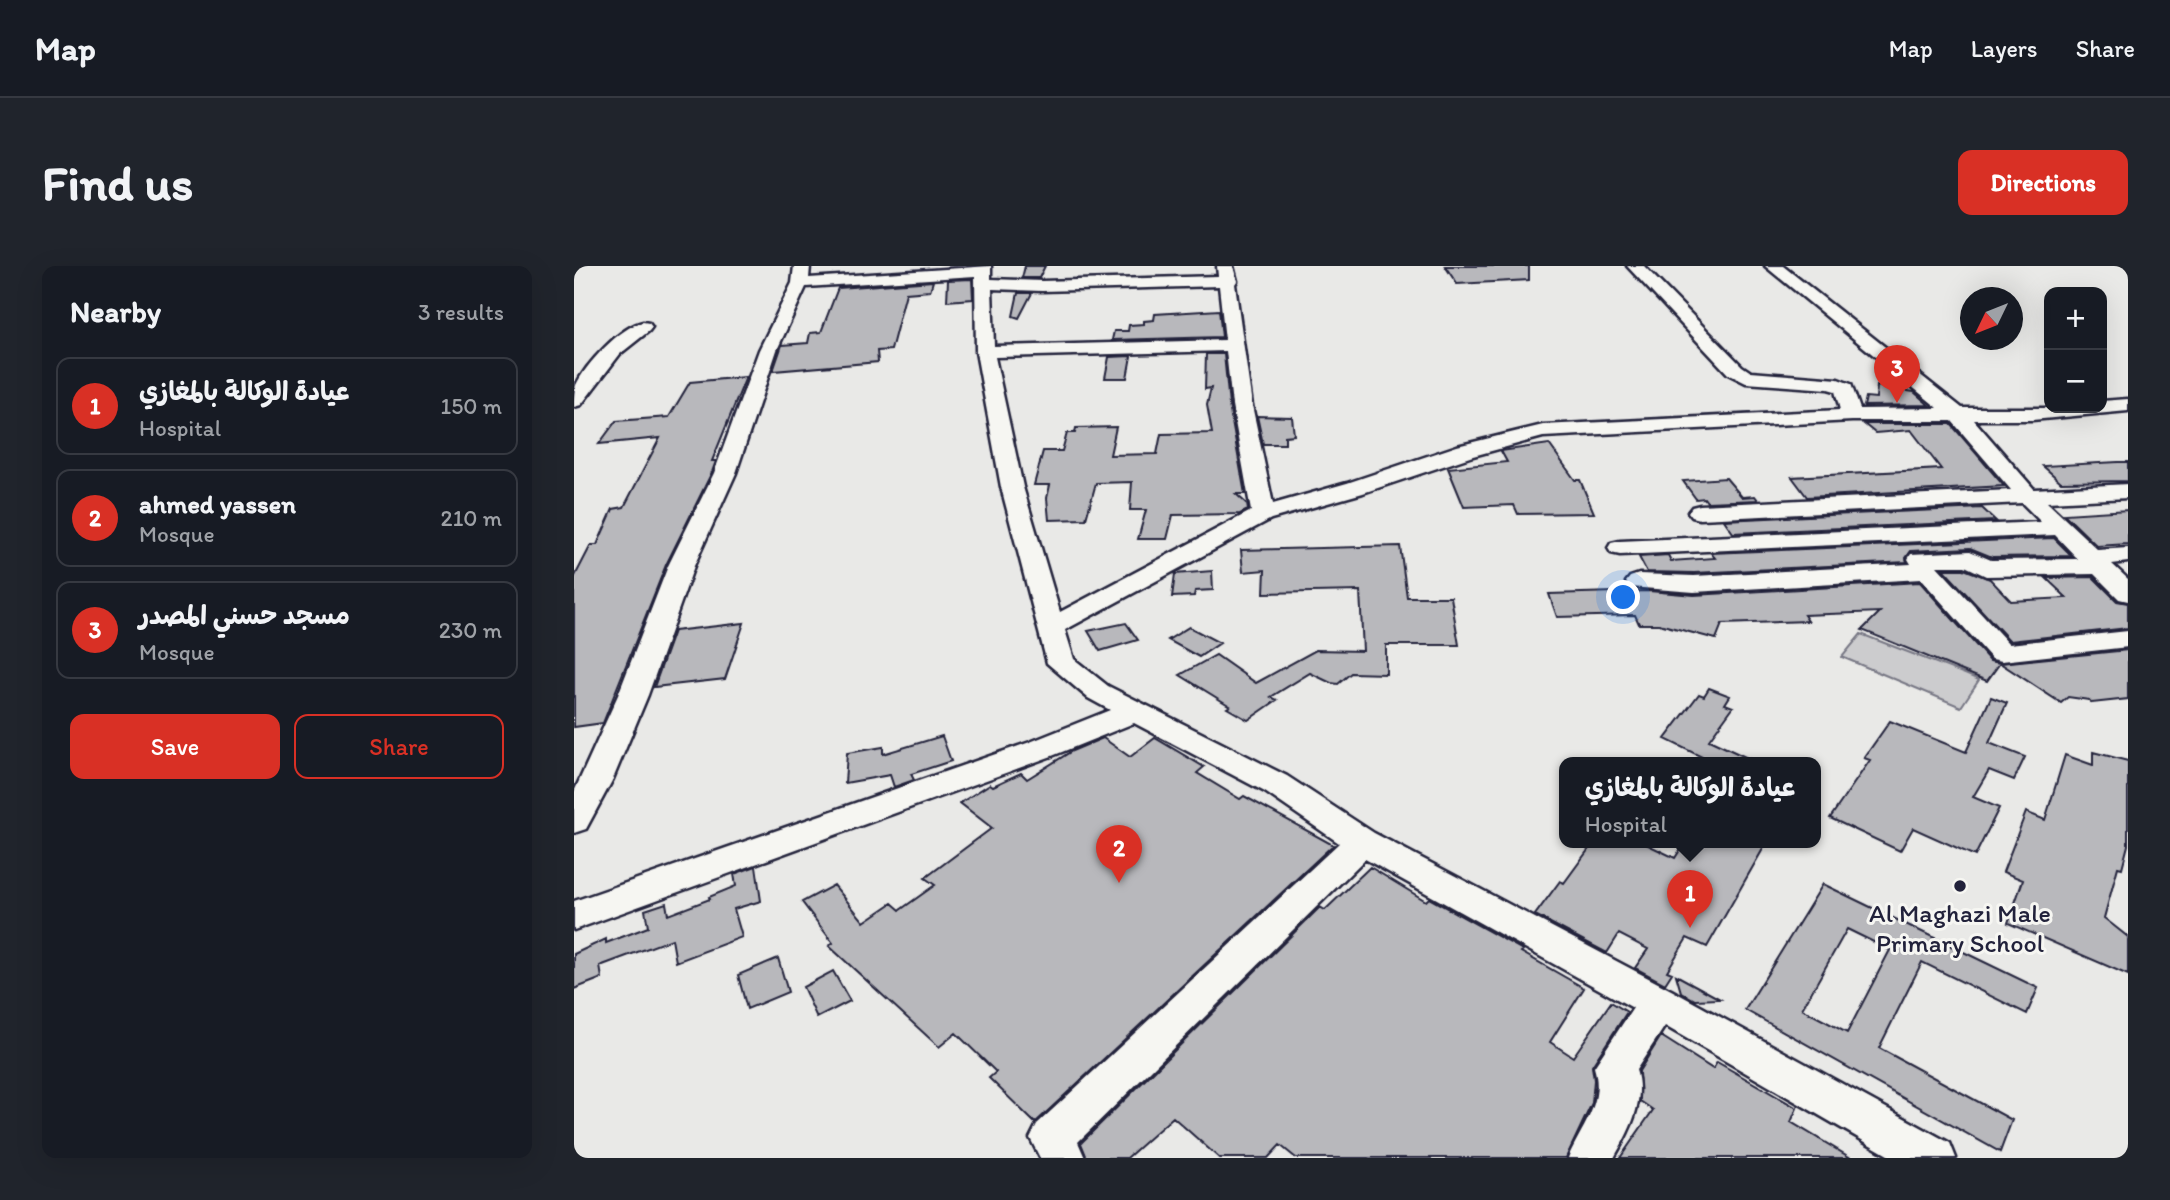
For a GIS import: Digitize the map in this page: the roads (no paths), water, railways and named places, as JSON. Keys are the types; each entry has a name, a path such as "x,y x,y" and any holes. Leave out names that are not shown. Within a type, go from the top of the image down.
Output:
{"street":[{"path":"1635,266 1735,370 1746,377 1832,383 1844,388 1852,415"},
{"path":"1773,266 1958,415 2027,495 2128,593"},
{"path":"574,821 597,779 633,695 681,566 725,473 768,350 801,275 983,274 1042,286 1227,274 1233,345 1263,514"},
{"path":"983,274 985,352 1012,487 1061,663 1098,692 1276,784 1362,842 1659,1003 1934,1158"},
{"path":"574,401 603,362 629,335 643,327"},
{"path":"985,352 1233,345"},
{"path":"2107,407 2128,405"},
{"path":"1051,627 1263,514 1355,488 1465,450 1543,431 1852,415 2044,413"},
{"path":"1700,512 2128,491"},
{"path":"1620,548 2059,528"},
{"path":"2128,555 2095,562 1986,568 1970,558 1920,559 2002,653 2128,639"},
{"path":"1639,582 1694,584 1928,571"},
{"path":"574,916 1028,754 1135,711"},
{"path":"1063,1158 1052,1138 1362,842"},
{"path":"1590,1158 1614,1117 1618,1077 1615,1067 1627,1054 1659,1003"}],"place":[{"name":"مسجد حسني المصدر","path":"1897,403"},
{"name":"ahmed yassen","path":"1119,883"},
{"name":"Al Maghazi Male Primary School","path":"1960,886"},
{"name":"عيادة الوكالة بالمغازي","path":"1690,928"}]}
